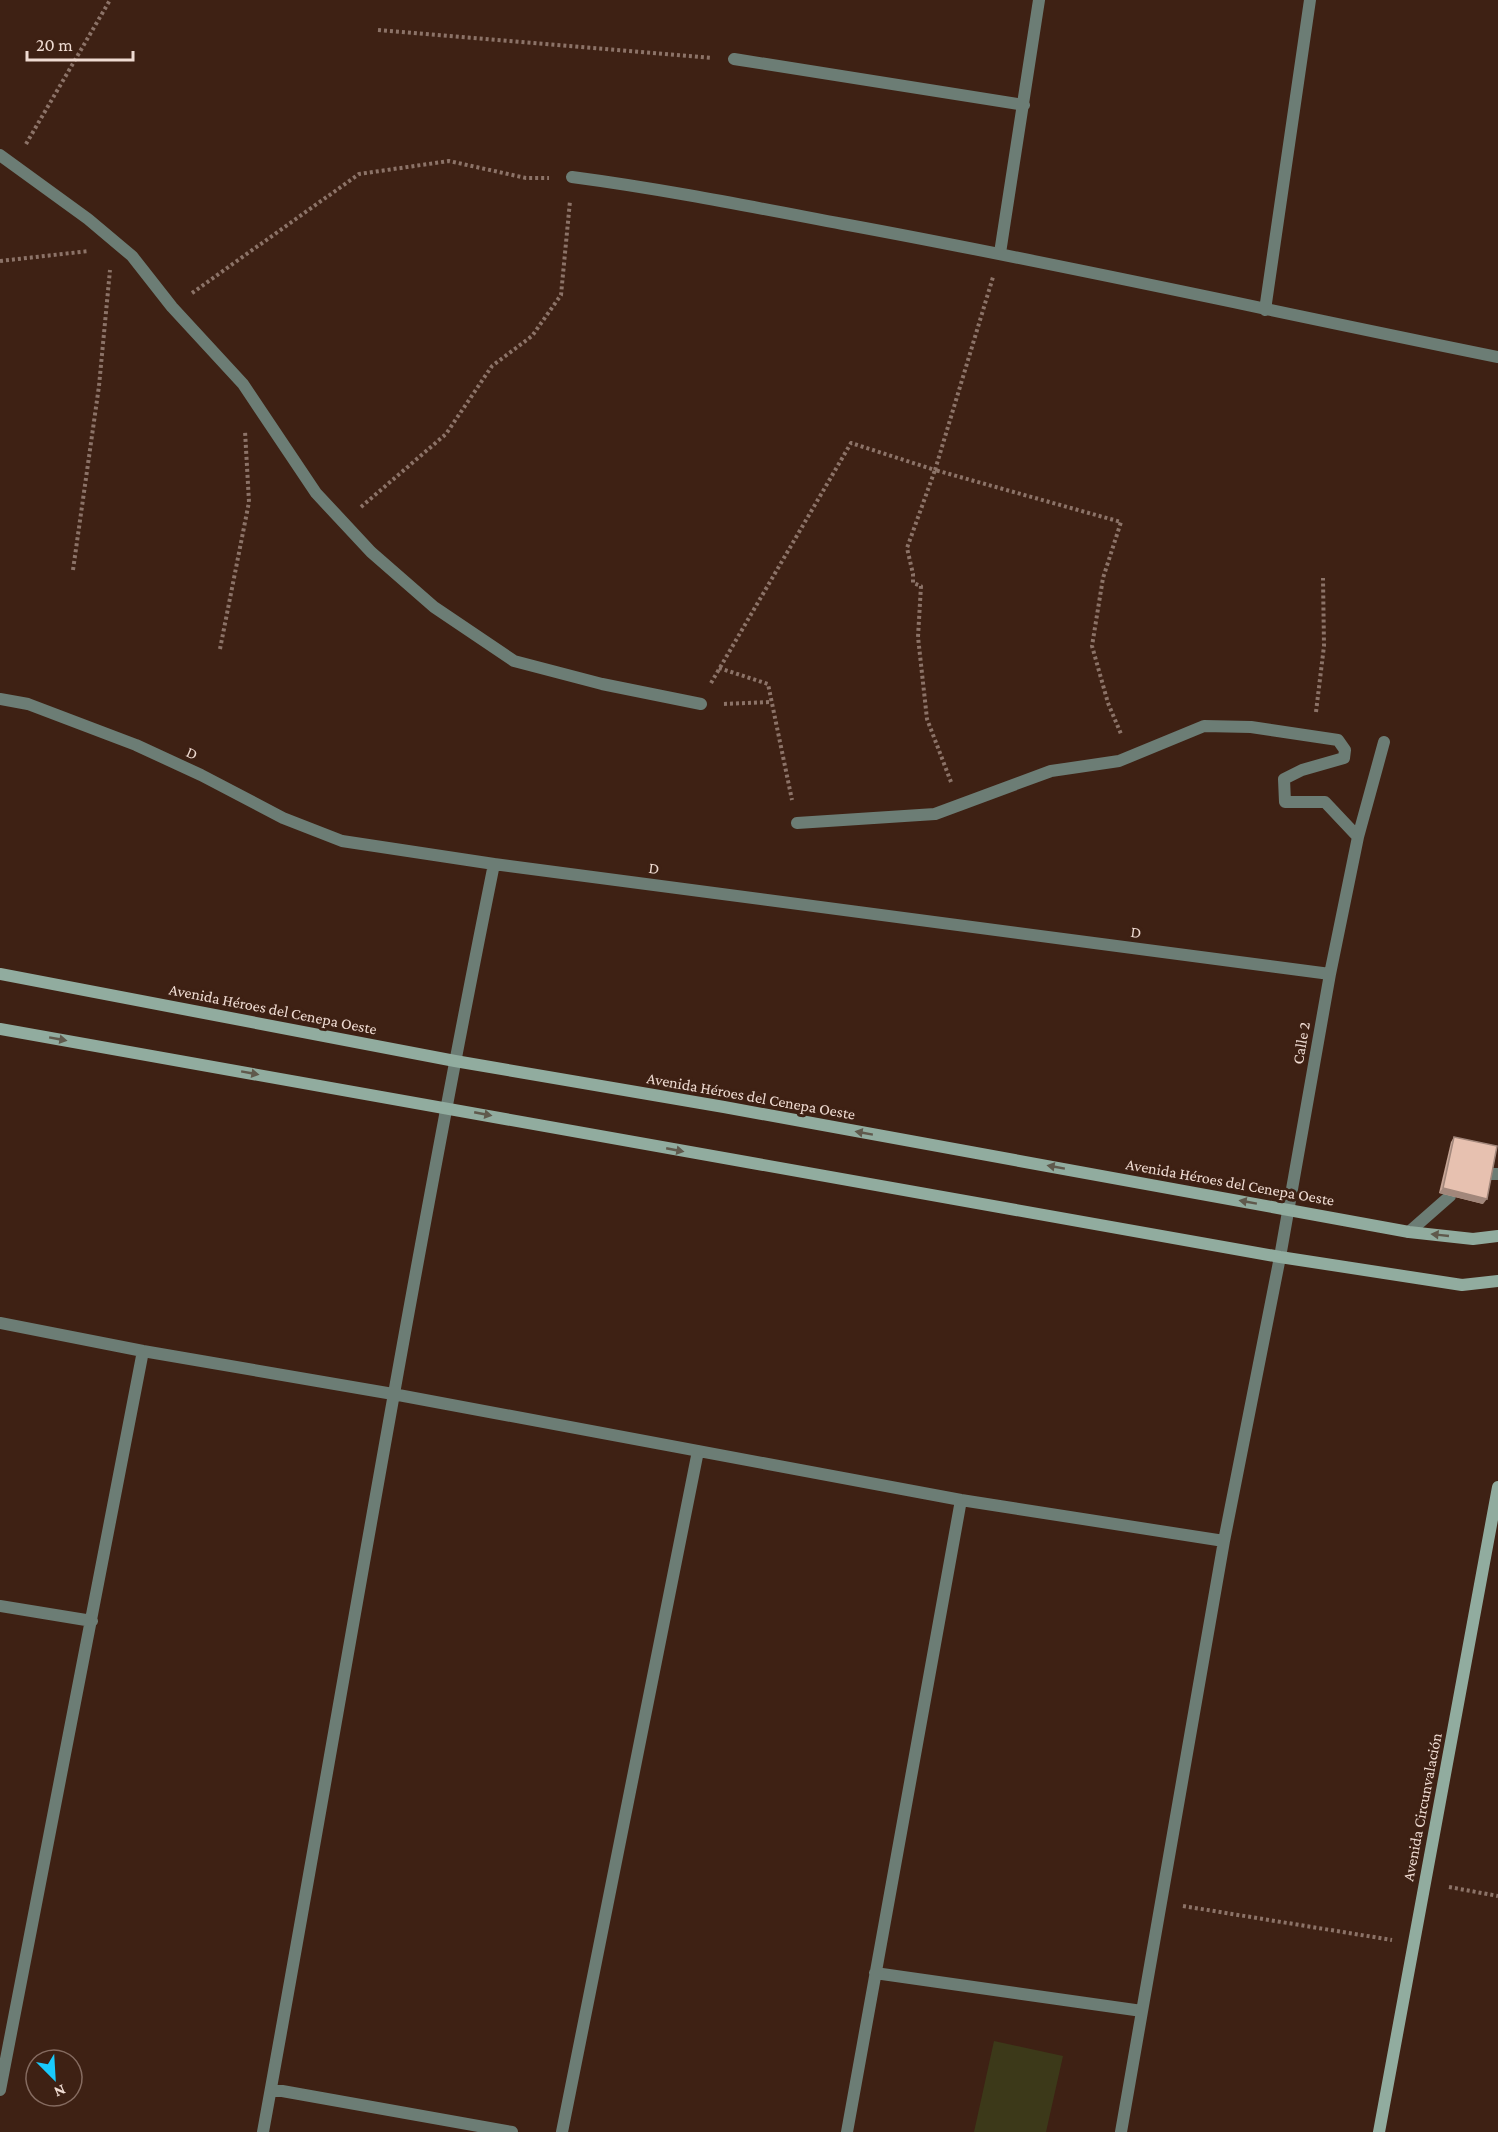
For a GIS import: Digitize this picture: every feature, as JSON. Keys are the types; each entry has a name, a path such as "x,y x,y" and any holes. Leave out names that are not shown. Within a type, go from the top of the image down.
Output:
{"main road":[{"name":"Avenida Héroes del Cenepa Oeste","path":"0,974 455,1061 1409,1232 1473,1239 1498,1236"},
{"path":"0,1029 1280,1257 1462,1285 1498,1281"},
{"name":"Avenida Circunvalación","path":"1378,2132 1498,1487"}],"street":[{"path":"1000,253 1039,0"},
{"path":"1265,310 1310,0"},
{"path":"734,59 1024,105"},
{"path":"0,155 88,219 132,256 172,307 243,384 316,493 371,552 434,607 514,661 602,684 700,705"},
{"path":"572,177 639,186 1000,253 1498,357"},
{"name":"D","path":"0,699 28,704 136,745 201,775 283,818 342,841 494,864 1330,974"},
{"path":"797,823 925,815 960,805 1051,771 1119,761 1204,726 1251,727 1338,740 1346,750 1344,758 1302,770 1284,779 1285,802 1326,802 1358,837"},
{"name":"Calle 2","path":"1121,2132 1224,1541 1280,1257 1330,974 1358,837 1384,742"},
{"path":"263,2132 393,1394 494,864"},
{"path":"1409,1232 1450,1196"},
{"path":"0,1323 961,1500 1224,1541"},
{"path":"0,2090 143,1351"},
{"path":"562,2132 698,1451"},
{"path":"847,2132 961,1500"},
{"path":"0,1606 92,1621"},
{"path":"875,1973 1142,2011"},
{"path":"271,2089 512,2132"}],"path":[{"path":"14,165 110,0"},
{"path":"378,30 734,59"},
{"path":"172,307 359,174 448,161 526,178 572,177 561,295 532,336 492,366 446,434 343,522"},
{"path":"0,261 90,251"},
{"path":"960,805 927,719 918,637 921,586 913,583 907,548 935,470 1000,253"},
{"path":"73,570 99,387 111,260"},
{"path":"220,649 249,502 243,384"},
{"path":"771,702 700,705 719,668 851,443 935,470 1121,522 1103,578 1092,646 1108,703 1130,757"},
{"path":"1313,736 1324,646 1323,578"},
{"path":"719,668 768,684 797,823"},
{"path":"1425,1882 1498,1896"},
{"path":"1161,1902 1413,1944"}],"shaded area":[{"path":"994,2041 1063,2056 1046,2132 974,2132"}],"building":[{"path":"1454,1137 1497,1146 1487,1199 1443,1188"}]}
